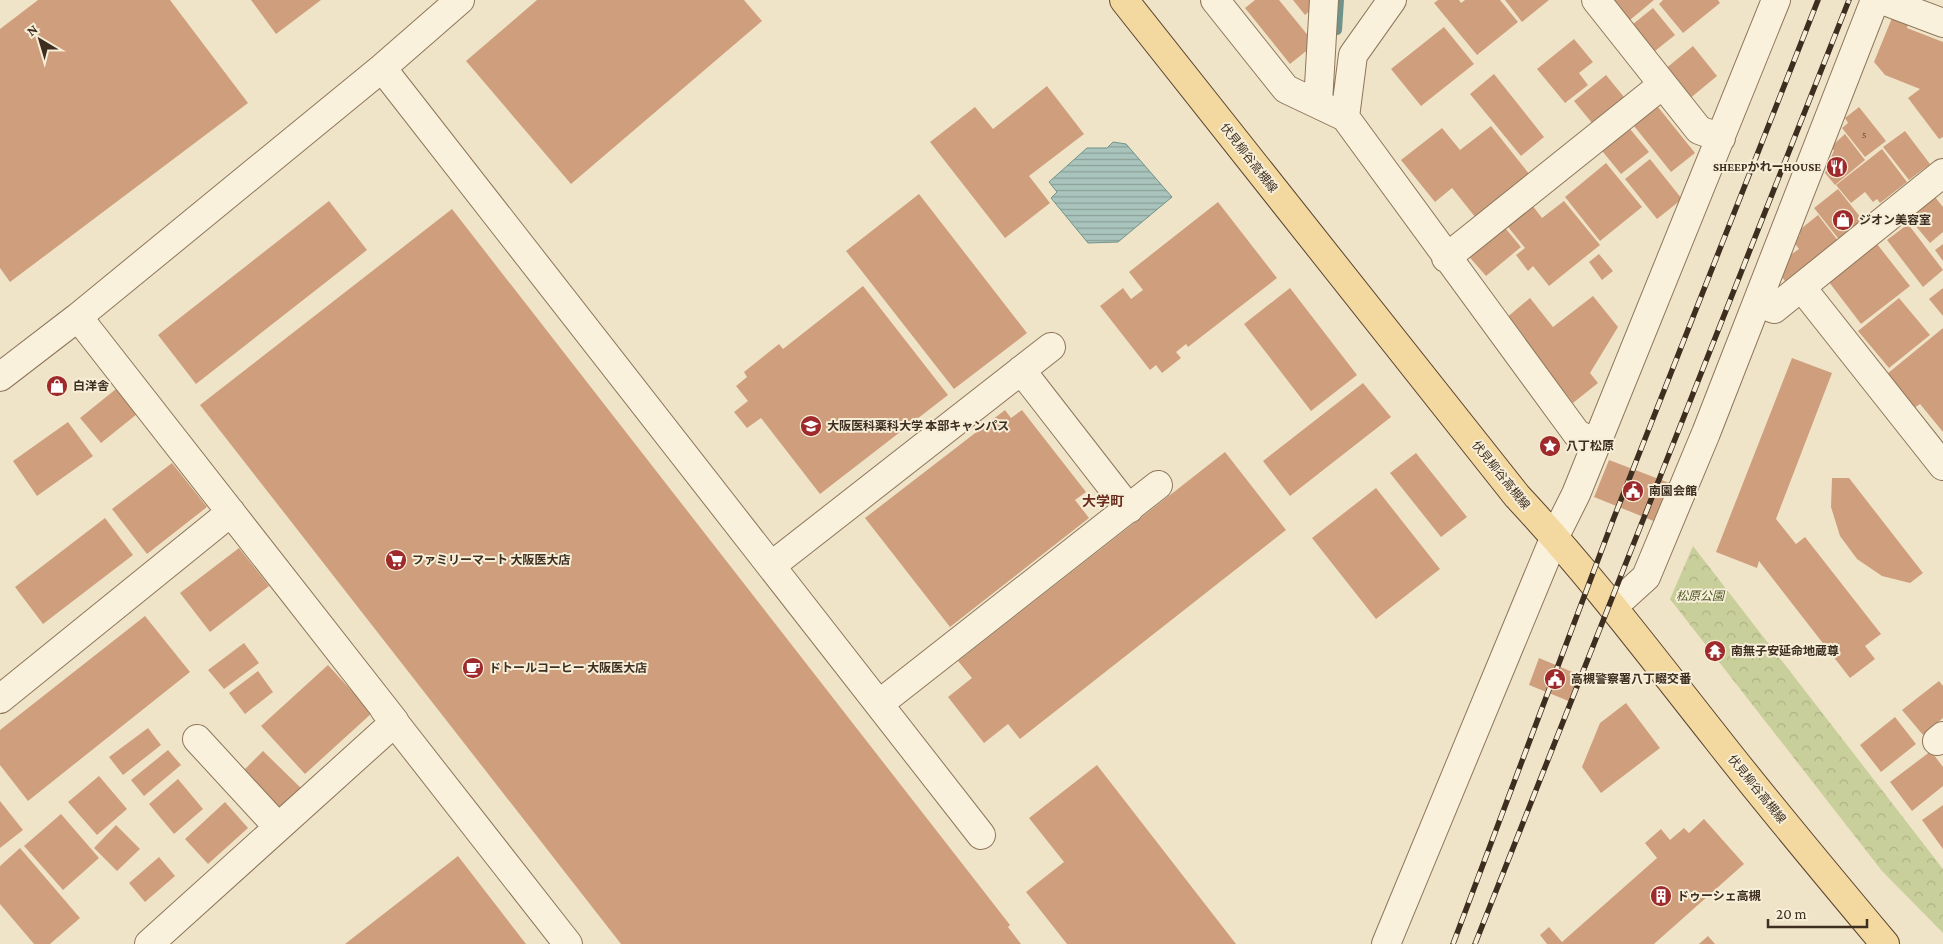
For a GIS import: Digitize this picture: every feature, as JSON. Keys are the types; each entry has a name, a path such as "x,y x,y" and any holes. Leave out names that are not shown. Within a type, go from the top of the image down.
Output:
{"main road":[{"name":"伏見柳谷高槻線","path":"1124,0 1517,496 1555,536 1769,806 1885,944"}],"street":[{"path":"0,377 78,317 382,68 460,0"},
{"path":"1215,0 1286,89 1345,117 1446,258 1577,434 1596,443"},
{"path":"1318,103 1324,0"},
{"path":"1345,117 1353,55 1392,0"},
{"path":"1596,0 1699,130 1721,138"},
{"path":"1386,944 1555,536 1576,494 1776,0"},
{"path":"1613,607 1646,577 1758,303 1875,0"},
{"path":"1882,0 1943,24"},
{"path":"382,68 981,835"},
{"path":"1446,258 1662,85"},
{"path":"1758,303 1774,309 1940,182"},
{"path":"1802,288 1943,466"},
{"path":"78,317 568,944"},
{"path":"78,317 392,718"},
{"path":"770,566 1051,347"},
{"path":"1021,370 1129,508"},
{"path":"879,704 1158,485"},
{"path":"0,699 231,512"},
{"path":"149,944 278,827 392,718"},
{"path":"197,739 278,827"}],"green space":[{"name":"松原公園","path":"1693,546 1943,869 1943,933 1882,871 1670,599"}],"water":[{"path":"1113,142 1126,144 1172,197 1118,242 1088,243 1051,198 1057,192 1049,182 1087,148 1107,148"}],"building":[{"path":"38,0 170,0 248,103 10,282 0,268 0,29"},
{"path":"251,0 321,0 276,34"},
{"path":"537,0 744,0 762,21 571,184 466,61"},
{"path":"1255,0 1279,0 1315,44 1290,64 1245,8"},
{"path":"1293,0 1309,0 1314,7 1305,15"},
{"path":"1438,0 1459,0 1461,3 1465,0 1500,0 1518,22 1477,55 1434,3"},
{"path":"1505,0 1549,0 1522,22"},
{"path":"1614,0 1654,0 1630,20"},
{"path":"1663,0 1718,0 1720,3 1683,33 1659,4"},
{"path":"1653,8 1675,35 1655,51 1633,24"},
{"path":"1892,18 1908,24 1907,28 1943,42 1943,137 1939,139 1908,98 1920,89 1885,75 1874,62"},
{"path":"1444,27 1474,64 1421,106 1391,69"},
{"path":"1574,39 1593,62 1579,73 1588,85 1565,103 1537,69"},
{"path":"1693,46 1717,76 1688,100 1664,70"},
{"path":"1494,74 1544,137 1521,156 1470,94"},
{"path":"1606,75 1624,97 1592,123 1574,101"},
{"path":"1047,86 1084,134 1029,176 1050,203 1005,238 930,142 975,107 993,129"},
{"path":"1654,102 1695,153 1671,172 1630,121"},
{"path":"1859,107 1886,141 1865,157 1842,128 1848,123 1845,118"},
{"path":"1626,124 1649,152 1621,174 1598,146"},
{"path":"1491,126 1530,175 1476,218 1452,188 1435,202 1401,160 1442,128 1460,150"},
{"path":"1905,131 1930,164 1909,180 1883,147"},
{"path":"1845,134 1865,160 1835,185 1825,173 1834,150 1832,149 1834,144"},
{"path":"1882,149 1907,182 1880,203 1877,199 1873,202 1865,192 1851,203 1836,185"},
{"path":"1650,159 1682,199 1657,219 1625,179"},
{"path":"1606,163 1642,207 1600,241 1565,197"},
{"path":"1838,189 1865,223 1841,242 1814,208"},
{"path":"919,194 1027,333 954,389 846,251"},
{"path":"1935,197 1943,207 1943,232 1930,243 1909,218"},
{"path":"329,201 367,250 196,384 158,335"},
{"path":"1529,201 1542,218 1564,201 1600,245 1549,286 1533,266 1528,271 1516,255 1525,248 1504,222"},
{"path":"1218,202 1277,278 1188,347 1186,344 1176,352 1181,358 1162,373 1156,365 1150,370 1100,306 1123,288 1131,299 1143,290 1129,272"},
{"path":"452,209 1010,925 1008,927 1021,944 621,944 200,405"},
{"path":"1818,215 1839,242 1787,284 1782,277 1790,255 1799,249 1793,241 1800,235 1797,232"},
{"path":"1501,223 1521,247 1486,276 1465,252"},
{"path":"1908,224 1943,270 1923,287 1887,240"},
{"path":"1877,244 1910,286 1861,324 1829,282"},
{"path":"1943,244 1943,261 1935,250"},
{"path":"1599,254 1613,271 1602,280 1589,262"},
{"path":"863,286 948,395 820,494 761,418 747,428 734,412 748,401 736,386 747,377 744,372 779,344 783,349"},
{"path":"1290,288 1357,375 1311,411 1244,324"},
{"path":"1943,288 1943,316 1929,299"},
{"path":"1593,296 1618,327 1590,373 1598,383 1573,403 1505,319 1530,298 1553,327"},
{"path":"1899,298 1930,335 1889,368 1858,331"},
{"path":"1943,328 1943,432 1920,404 1914,408 1887,374"},
{"path":"1792,358 1832,373 1776,519 1796,544 1805,537 1881,634 1865,646 1875,659 1850,678 1759,561 1757,568 1716,552"},
{"path":"1363,383 1391,417 1290,496 1263,461"},
{"path":"116,389 137,414 101,443 80,418"},
{"path":"1005,410 1011,418 1022,410 1086,492 1075,500 1089,518 950,627 865,518"},
{"path":"68,422 93,456 37,496 13,461"},
{"path":"1225,452 1286,530 1020,739 1008,724 984,743 948,697 972,678 958,661"},
{"path":"1416,453 1467,517 1441,537 1390,473"},
{"name":"南園会館","path":"1609,460 1672,484 1656,522 1594,497"},
{"path":"172,463 207,507 147,554 112,509"},
{"path":"1832,478 1849,478 1923,573 1910,583 1882,576 1857,559 1840,536 1831,507"},
{"path":"1376,488 1440,569 1376,619 1312,538"},
{"path":"105,518 133,555 43,624 15,587"},
{"path":"239,548 269,586 210,632 180,593"},
{"path":"145,616 190,672 28,801 0,765 0,730"},
{"path":"244,643 259,663 224,689 208,670"},
{"path":"1539,658 1582,676 1571,702 1529,685"},
{"path":"328,665 372,713 305,774 261,726"},
{"path":"258,671 273,692 245,714 229,693"},
{"path":"1939,681 1943,686 1943,718 1923,735 1902,710"},
{"path":"1626,703 1660,748 1601,793 1582,767 1600,723"},
{"path":"1895,717 1916,744 1881,772 1860,745"},
{"path":"148,728 161,745 123,775 109,757"},
{"path":"168,750 181,765 144,796 131,780"},
{"path":"263,751 304,791 284,811 243,771"},
{"path":"1931,751 1943,767 1943,786 1912,811 1890,782"},
{"path":"1097,765 1236,944 1067,944 1026,892 1064,862 1029,818"},
{"path":"99,776 127,809 97,835 68,802"},
{"path":"178,779 203,809 174,834 149,804"},
{"path":"0,801 23,830 0,848"},
{"path":"225,802 248,828 208,864 185,839"},
{"path":"1943,805 1943,849 1922,820"},
{"path":"61,814 99,858 63,890 24,846"},
{"name":"ドゥーシェ高槻","path":"1704,819 1744,864 1654,944 1547,944 1540,935 1549,927 1562,942 1657,858 1645,843 1661,829 1670,840 1684,828 1689,833"},
{"path":"116,825 140,849 117,871 94,848"},
{"path":"20,848 80,918 50,944 34,944 0,904 0,866"},
{"path":"458,856 526,944 345,944"},
{"path":"159,857 175,876 145,902 129,883"},
{"path":"1708,936 1715,944 1699,944"}],"waterway":[{"path":"1337,30 1339,0"}],"railway":[{"path":"1453,944 1613,520 1818,0"},
{"path":"1475,944 1849,0"}],"place":[{"name":"SHEEPかれーHOUSE","path":"1837,167"},
{"name":"ジオン美容室","path":"1843,220"},
{"name":"白洋舎","path":"57,386"},
{"name":"大阪医科薬科大学 本部キャンパス","path":"811,426"},
{"name":"八丁松原","path":"1550,446"},
{"name":"南園会館","path":"1633,491"},
{"name":"ファミリーマート 大阪医大店","path":"396,560"},
{"name":"南無子安延命地蔵尊","path":"1715,651"},
{"name":"ドトールコーヒー 大阪医大店","path":"473,668"},
{"name":"高槻警察署八丁畷交番","path":"1555,679"},
{"name":"ドゥーシェ高槻","path":"1661,896"}],"district":[{"name":"大学町","path":"1103,501"}]}
